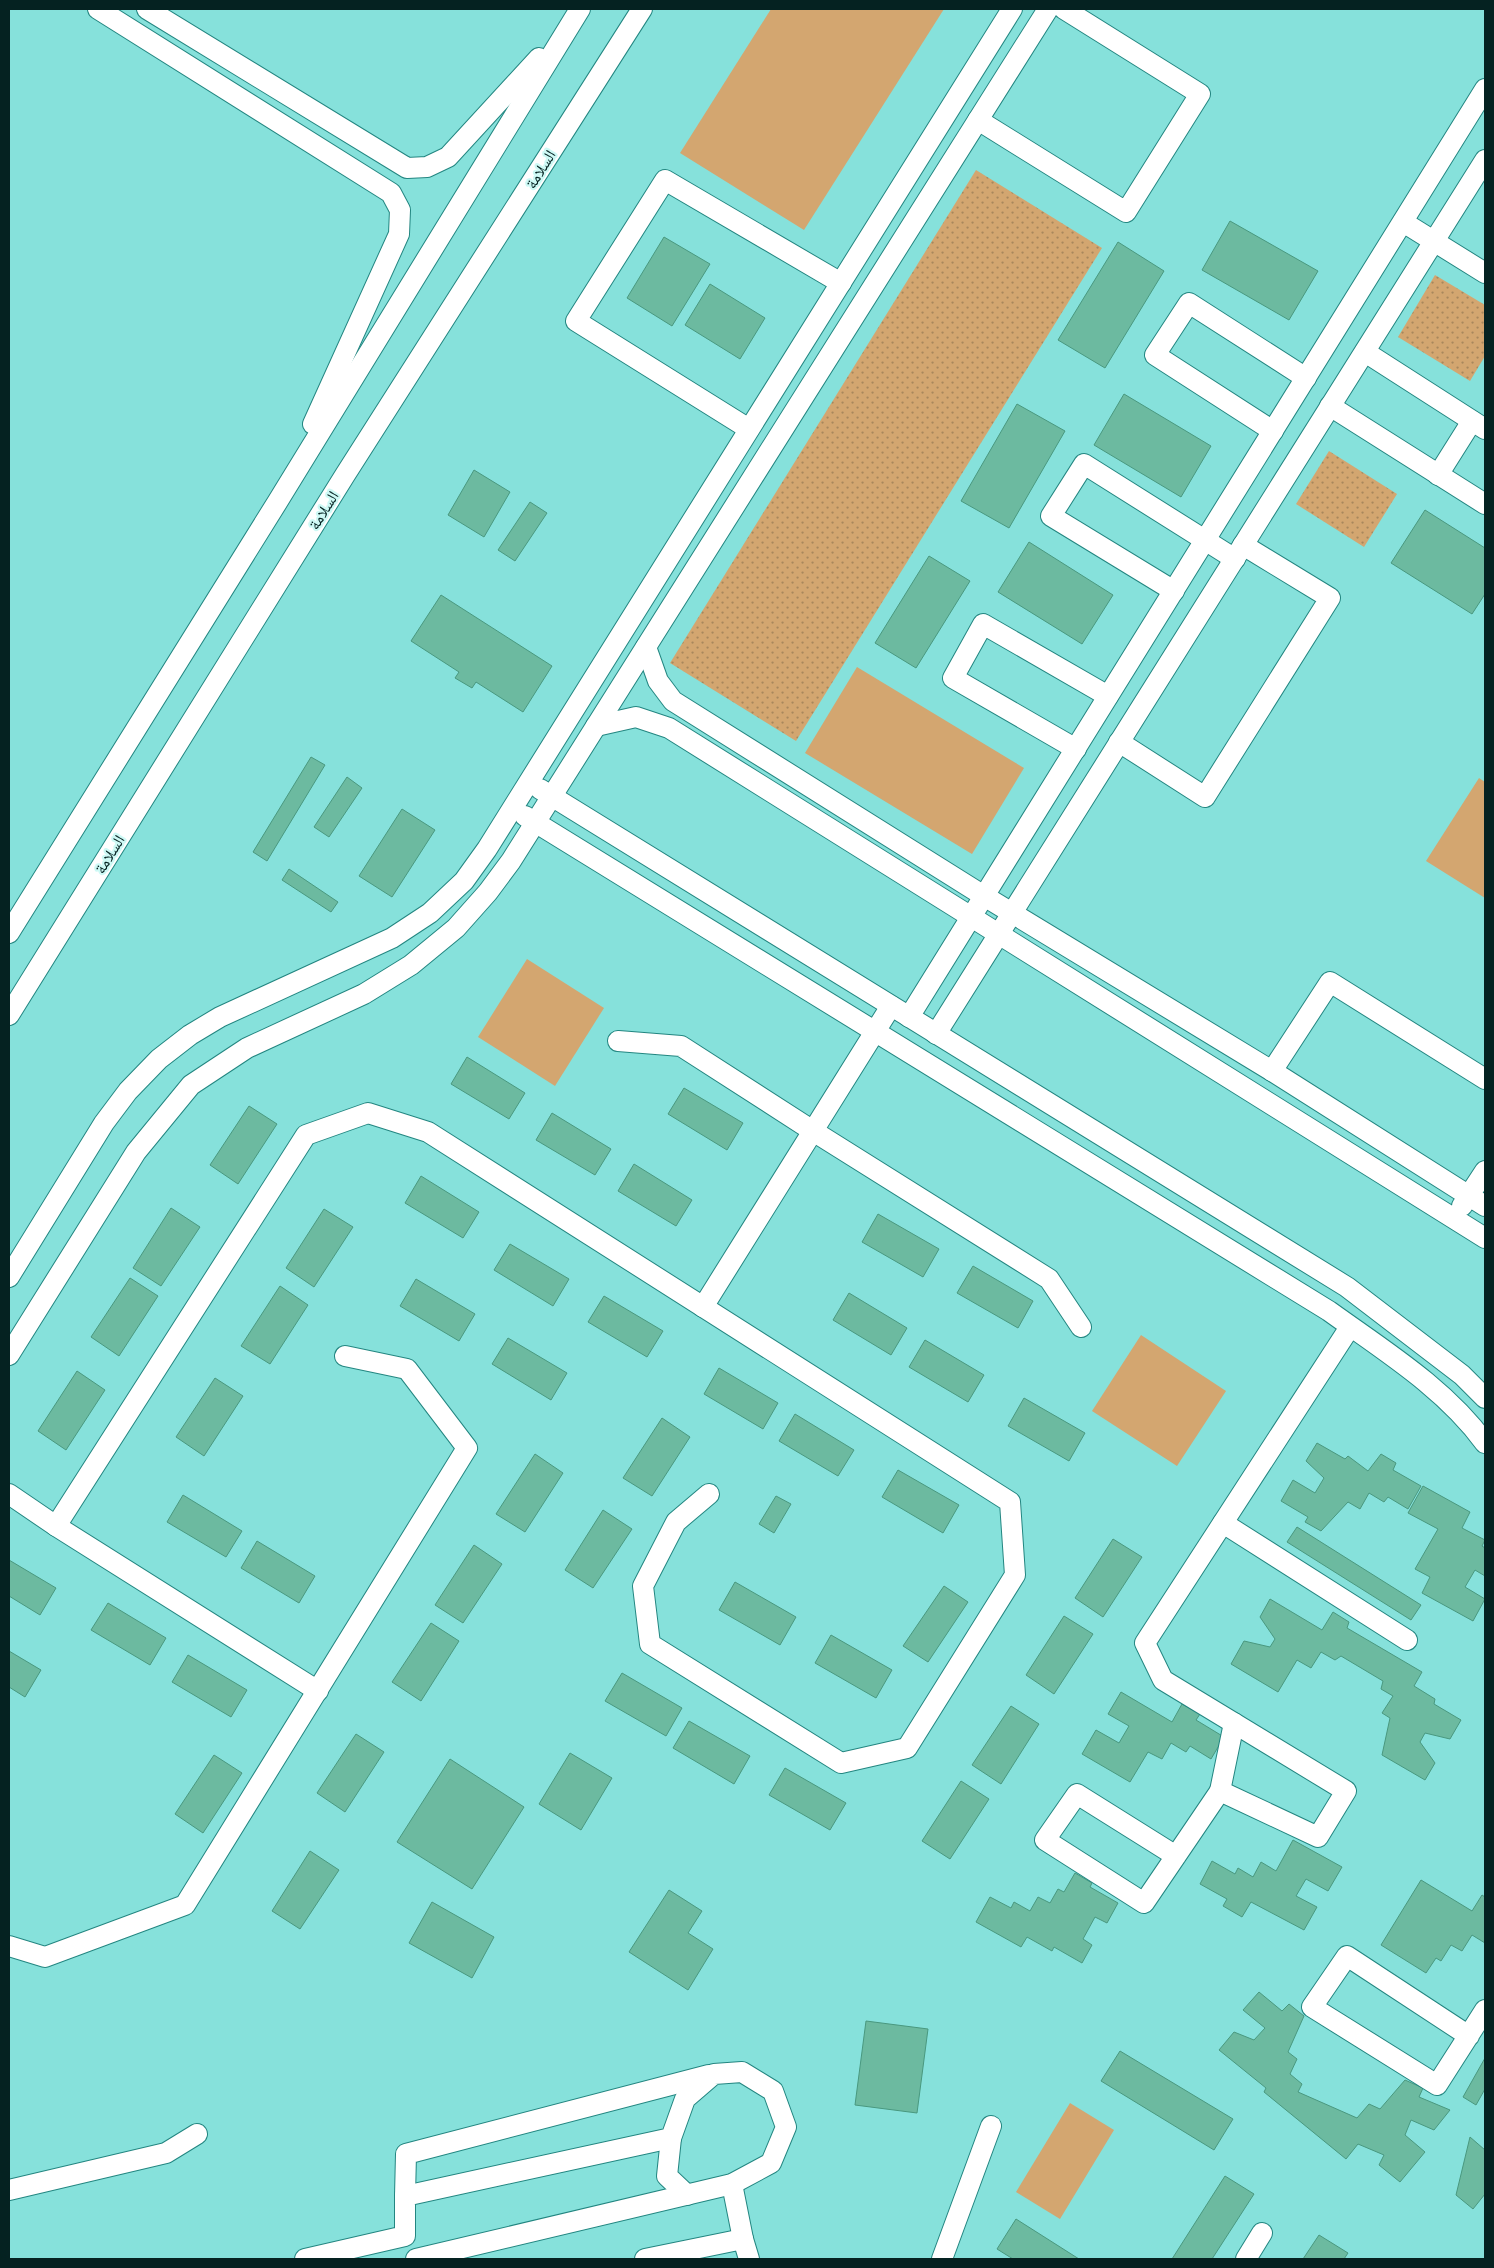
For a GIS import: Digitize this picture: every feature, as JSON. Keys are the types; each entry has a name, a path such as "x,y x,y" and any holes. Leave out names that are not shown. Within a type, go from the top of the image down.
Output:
{"street":[{"path":"98,9 391,193 400,210 400,234 278,501"},
{"path":"147,9 407,168 427,167 448,157 575,17"},
{"name":"السلامة","path":"9,1015 345,475 642,9"},
{"path":"9,1277 104,1123 128,1091 159,1059 190,1035 220,1017 392,938 430,913 464,881 488,849 1012,9"},
{"path":"9,1355 136,1152 191,1085 247,1048 364,994 411,965 456,928 488,892 536,822 1048,9"},
{"path":"978,120 1126,212 1200,94 1064,9"},
{"path":"9,933 278,501 575,17"},
{"path":"909,1017 1485,89"},
{"path":"936,1034 1485,160"},
{"path":"749,429 576,321 665,180 841,283"},
{"path":"1403,222 1485,273"},
{"path":"1273,431 1155,355 1188,302 1306,378"},
{"path":"1365,352 1479,425 1438,474"},
{"path":"1330,406 1485,504"},
{"path":"1119,742 1206,797 1330,598 1239,552 1205,540 1084,464 1051,516 1174,591"},
{"path":"1076,749 953,678 984,624 1108,696"},
{"path":"646,647 658,681 673,701 984,896 1272,1071 1477,1201"},
{"path":"596,726 636,717 669,728 1485,1238"},
{"path":"529,782 1347,1287 1462,1375 1485,1398"},
{"path":"513,808 1329,1311 1407,1367 1436,1392 1485,1443"},
{"path":"1272,1071 1330,982 1485,1078"},
{"path":"703,1307 891,1006"},
{"path":"618,1041 681,1046 1049,1279 1081,1327"},
{"path":"56,1526 306,1135 368,1113 428,1132 1010,1502 1015,1574 907,1748 841,1763 650,1644 643,1586 676,1522 709,1494"},
{"path":"1454,1218 1477,1201 1485,1170"},
{"path":"1220,1791 1318,1836 1346,1791 1164,1680 1146,1643 1350,1327"},
{"path":"9,1946 45,1957 185,1905 467,1448 406,1368 345,1356"},
{"path":"9,1494 56,1526 318,1691"},
{"path":"1223,1523 1407,1640"},
{"path":"1176,1856 1077,1794 1045,1840 1144,1902 1176,1856 1220,1791 1234,1723"},
{"path":"1469,2036 1347,1956 1312,2007 1437,2085 1469,2036 1485,2010"},
{"path":"742,2072 773,2091 786,2126 771,2163 732,2184 416,2259 405,2236 406,2154 714,2074 742,2072"},
{"path":"687,2195 667,2176 671,2138 685,2099 714,2074"},
{"path":"942,2259 991,2126"},
{"path":"9,2190 166,2152 197,2134"},
{"path":"405,2196 671,2138"},
{"path":"732,2184 749,2259"},
{"path":"1246,2259 1262,2233"},
{"path":"305,2259 405,2236"},
{"path":"645,2259 743,2239"}],"shaded area":[{"path":"771,9 944,9 804,230 680,153"},
{"path":"976,170 1102,248 796,741 670,663"},
{"path":"1435,275 1485,305 1485,356 1470,381 1398,337"},
{"path":"1329,451 1397,494 1364,547 1296,504"},
{"path":"857,667 1024,768 972,854 805,753"},
{"path":"1479,778 1485,782 1485,898 1426,861"},
{"path":"527,959 604,1008 555,1086 478,1037"},
{"path":"1141,1335 1226,1391 1177,1466 1092,1411"},
{"path":"1070,2103 1114,2130 1060,2219 1016,2192"}],"building":[{"path":"1230,221 1318,271 1289,320 1202,270"},
{"path":"664,237 710,264 672,326 627,298"},
{"path":"1118,242 1164,271 1105,368 1058,340"},
{"path":"710,284 765,318 740,359 685,325"},
{"path":"1124,394 1211,446 1181,497 1094,445"},
{"path":"1017,404 1065,431 1009,528 961,501"},
{"path":"474,470 510,492 484,537 448,515"},
{"path":"530,502 547,513 515,561 498,550"},
{"path":"1425,510 1485,548 1485,594 1472,614 1391,563"},
{"path":"1029,542 1113,595 1082,644 998,592"},
{"path":"929,556 970,581 916,668 875,643"},
{"path":"441,595 552,666 523,712 476,682 472,688 455,678 459,672 411,641"},
{"path":"311,757 325,765 267,861 253,852"},
{"path":"347,777 362,788 329,837 314,827"},
{"path":"402,809 435,830 392,897 359,876"},
{"path":"289,869 338,902 331,912 282,880"},
{"path":"467,1057 525,1093 509,1119 451,1084"},
{"path":"684,1088 743,1123 727,1150 668,1114"},
{"path":"249,1106 277,1124 238,1184 210,1165"},
{"path":"552,1113 611,1149 595,1175 536,1140"},
{"path":"634,1164 692,1200 676,1226 618,1191"},
{"path":"421,1176 479,1212 463,1238 405,1203"},
{"path":"171,1208 200,1227 161,1286 133,1268"},
{"path":"324,1209 353,1227 314,1287 286,1268"},
{"path":"878,1214 939,1249 923,1277 862,1242"},
{"path":"510,1244 569,1279 553,1306 494,1270"},
{"path":"973,1266 1033,1301 1018,1328 957,1293"},
{"path":"130,1278 158,1296 119,1356 91,1337"},
{"path":"416,1279 475,1314 459,1341 400,1306"},
{"path":"280,1286 308,1305 270,1364 241,1346"},
{"path":"849,1293 907,1328 891,1355 833,1320"},
{"path":"604,1296 663,1331 647,1357 588,1322"},
{"path":"508,1338 567,1373 551,1400 492,1364"},
{"path":"925,1340 984,1375 968,1402 909,1367"},
{"path":"719,1368 778,1403 763,1429 704,1394"},
{"path":"77,1371 105,1390 66,1450 38,1431"},
{"path":"215,1378 243,1396 204,1456 176,1437"},
{"path":"1024,1398 1085,1433 1069,1461 1008,1426"},
{"path":"795,1414 854,1450 838,1476 779,1441"},
{"path":"662,1418 690,1437 652,1496 623,1478"},
{"path":"1317,1443 1345,1459 1348,1456 1368,1471 1381,1454 1396,1463 1393,1470 1421,1486 1408,1509 1388,1497 1384,1502 1369,1493 1360,1509 1348,1502 1321,1531 1305,1522 1308,1517 1281,1501 1293,1480 1315,1493 1324,1478 1306,1461"},
{"path":"535,1454 563,1473 525,1532 496,1514"},
{"path":"898,1470 959,1505 943,1533 882,1497"},
{"path":"1423,1486 1470,1512 1462,1528 1485,1540 1482,1546 1485,1548 1485,1576 1475,1570 1465,1587 1485,1599 1473,1621 1422,1593 1430,1577 1415,1569 1438,1529 1408,1513"},
{"path":"183,1495 242,1531 226,1557 167,1522"},
{"path":"776,1496 791,1504 774,1533 759,1524"},
{"path":"603,1510 632,1529 593,1588 565,1570"},
{"path":"1297,1527 1421,1605 1411,1620 1287,1542"},
{"path":"1113,1539 1142,1557 1103,1617 1075,1598"},
{"path":"257,1541 315,1576 299,1603 241,1568"},
{"path":"474,1545 502,1564 463,1623 435,1605"},
{"path":"9,1560 56,1588 40,1615 9,1596"},
{"path":"735,1582 796,1617 780,1645 719,1610"},
{"path":"944,1586 968,1602 928,1662 903,1646"},
{"path":"1270,1599 1322,1630 1333,1612 1349,1622 1347,1628 1422,1672 1414,1686 1435,1699 1434,1704 1461,1720 1450,1739 1425,1733 1420,1742 1435,1763 1425,1780 1382,1755 1390,1718 1382,1713 1393,1696 1381,1689 1383,1681 1341,1656 1335,1660 1321,1652 1311,1668 1297,1660 1278,1692 1231,1664 1244,1641 1270,1647 1275,1639 1260,1617"},
{"path":"108,1603 166,1638 150,1665 91,1630"},
{"path":"1064,1616 1093,1634 1054,1694 1026,1675"},
{"path":"431,1623 459,1641 421,1701 392,1682"},
{"path":"831,1635 892,1670 876,1698 815,1663"},
{"path":"9,1651 41,1670 25,1697 9,1687"},
{"path":"188,1655 247,1690 231,1717 172,1682"},
{"path":"622,1673 682,1708 666,1736 605,1701"},
{"path":"1121,1692 1172,1722 1182,1704 1200,1714 1196,1720 1224,1737 1211,1759 1190,1746 1186,1752 1171,1743 1162,1759 1148,1752 1130,1782 1082,1754 1096,1730 1119,1743 1129,1726 1108,1714"},
{"path":"1011,1706 1039,1724 1001,1784 972,1765"},
{"path":"689,1721 750,1756 734,1784 673,1748"},
{"path":"356,1734 384,1752 345,1812 317,1793"},
{"path":"570,1753 612,1778 581,1830 539,1804"},
{"path":"214,1755 242,1773 203,1833 175,1814"},
{"path":"450,1759 524,1807 472,1889 397,1842"},
{"path":"785,1768 846,1803 830,1830 769,1795"},
{"path":"961,1781 989,1799 950,1859 922,1841"},
{"path":"1293,1840 1342,1867 1328,1891 1306,1879 1296,1896 1317,1907 1304,1930 1251,1902 1242,1917 1223,1906 1227,1899 1200,1884 1212,1861 1235,1874 1238,1868 1253,1877 1261,1862 1276,1871"},
{"path":"310,1851 339,1870 300,1929 272,1911"},
{"path":"1075,1873 1092,1883 1090,1887 1118,1903 1107,1923 1095,1917 1083,1939 1092,1945 1082,1963 1054,1947 1052,1951 1027,1937 1021,1947 976,1922 990,1897 1011,1908 1014,1902 1030,1911 1038,1897 1050,1903 1058,1889 1064,1892"},
{"path":"1421,1880 1472,1911 1482,1895 1485,1897 1485,1943 1472,1935 1462,1951 1451,1945 1441,1961 1436,1958 1426,1973 1381,1945"},
{"path":"669,1890 702,1911 688,1933 713,1949 688,1990 629,1952"},
{"path":"432,1902 494,1937 472,1978 409,1943"},
{"path":"1259,1992 1282,2011 1289,2004 1304,2016 1288,2052 1297,2059 1290,2074 1302,2084 1298,2092 1357,2118 1369,2104 1380,2109 1405,2080 1423,2088 1419,2097 1450,2110 1434,2130 1411,2120 1405,2135 1425,2152 1400,2182 1379,2165 1384,2155 1358,2144 1346,2159 1264,2092 1266,2088 1219,2050 1234,2032 1254,2040 1265,2028 1243,2010"},
{"path":"866,2021 928,2029 917,2113 855,2105"},
{"path":"1120,2051 1233,2119 1214,2150 1101,2081"},
{"path":"1485,2058 1485,2089 1476,2105 1463,2097"},
{"path":"1470,2137 1485,2150 1485,2194 1473,2209 1456,2195"},
{"path":"1225,2176 1254,2194 1212,2259 1172,2259"},
{"path":"1016,2219 1079,2259 1013,2259 997,2249"},
{"path":"1319,2235 1348,2253 1344,2259 1303,2259"}]}
